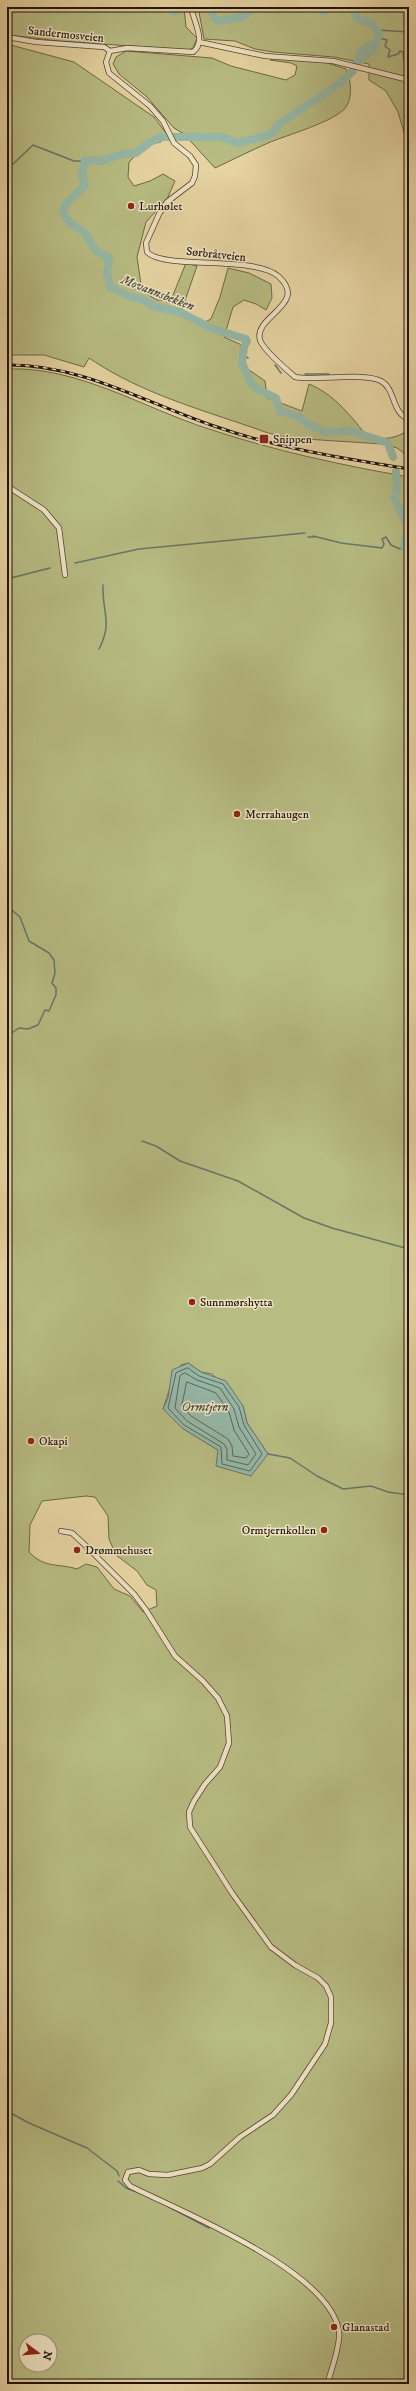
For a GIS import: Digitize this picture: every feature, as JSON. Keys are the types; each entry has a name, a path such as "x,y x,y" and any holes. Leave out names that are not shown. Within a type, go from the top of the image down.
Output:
{"street":[{"path":"191,7 199,42 265,56 325,60 409,80"},
{"name":"Sandermosveien","path":"7,37 36,42 104,47 110,51 127,48 191,52 197,48 199,42"},
{"name":"Sørbråtveien","path":"110,51 106,62 109,73 150,106 163,121 172,140 193,160 196,165 195,176 192,183 167,202 159,214 146,243 146,250 149,254 167,259 257,268 272,273 284,284 286,298 284,305 268,319 260,332 260,341 263,346 295,377 365,378 381,381 389,389 400,413 409,419"},
{"path":"7,486 44,510 58,528 64,575"},
{"path":"61,1531 72,1533 86,1545 134,1594 146,1610 174,1656 203,1681 218,1698 227,1716 229,1743 220,1767 205,1784 194,1801 190,1812 190,1827 232,1893 271,1947 290,1962 318,1978 326,1986 331,1997 331,2023 325,2044 291,2095 273,2115 240,2137 210,2164 202,2168 168,2175 149,2174 132,2170 128,2172 126,2180 133,2187 252,2246 292,2273 316,2293 336,2320 340,2339 327,2384"}],"green space":[{"path":"7,7 184,7 186,27 197,38 193,48 188,50 59,41 9,35 7,34"},
{"path":"198,7 409,7 409,149 398,112 386,91 369,80 369,64 334,57 255,49 235,41 204,39"},
{"path":"7,44 74,62 154,117 166,133 161,142 146,145 129,162 128,177 134,186 150,181 163,174 175,181 167,199 146,222 137,257 142,291 157,300 171,300 186,263 197,266 180,315 205,322 211,319 220,297 228,268 249,273 271,284 272,298 266,310 256,304 244,300 233,307 224,337 244,346 242,365 265,381 267,398 302,411 309,384 322,391 338,403 364,432 370,436 376,438 394,437 409,429 409,457 397,448 383,444 289,438 268,433 153,392 110,371 89,358 84,367 44,355 7,355"},
{"path":"126,51 212,58 231,66 286,80 295,75 297,66 291,63 270,60 272,57 321,61 346,69 350,83 350,98 346,107 332,118 310,128 268,143 215,168 184,134 174,128 147,97 119,74 113,64 116,57"},
{"path":"7,369 33,370 59,374 110,390 184,420 234,437 308,457 409,477 409,2384 7,2384","holes":["188,1363 201,1372 212,1374 243,1406 247,1423 268,1454 218,1450 182,1428 163,1409 170,1388 181,1365","86,1496 95,1497 108,1516 109,1539 116,1555 137,1571 147,1585 156,1590 157,1606 143,1612 130,1596 114,1589 97,1567 86,1564 77,1569 52,1565 41,1561 29,1552 30,1525 42,1501"]}],"water":[{"name":"Ormtjern","path":"188,1363 201,1372 226,1381 243,1406 247,1423 268,1454 251,1476 216,1466 218,1450 182,1428 163,1409 168,1398 172,1370"}],"waterway":[{"name":"Movannsbekken","path":"167,7 175,12 178,7"},
{"name":"Movannsbekken","path":"211,7 214,18 218,21 243,17 254,7"},
{"name":"Movannsbekken","path":"316,7 324,12 330,7"},
{"name":"Movannsbekken","path":"351,7 359,20 371,23 379,33 375,47 355,65 353,71 339,84 280,123 273,132 266,136 237,143 222,137 162,137 150,142 136,153 123,154 102,161 85,160 82,175 85,185 65,205 63,212 70,223 85,233 95,250 109,258 107,273 110,287 131,297 142,299 156,307 182,313 213,329 246,339 247,341 244,347 242,363 251,383 257,389 276,398 280,411 300,417 307,424 326,432 351,431 388,443 393,457"},
{"path":"377,30 409,32"},
{"path":"379,38 387,40 385,46 390,50 388,57 398,54 400,51 403,52 404,62 409,60"},
{"name":"Movannsbekken","path":"358,62 360,52 372,44"},
{"path":"405,62 409,67"},
{"path":"13,164 33,145 74,161 84,161"},
{"name":"Movannsbekken","path":"243,355 248,358"},
{"path":"275,365 281,373"},
{"path":"305,374 329,374"},
{"name":"Movannsbekken","path":"396,472 397,490 394,497 408,527 404,546 409,557"},
{"path":"75,563 139,549 305,533"},
{"path":"313,536 341,543 382,548 384,544 382,539 386,537 391,545 400,549 404,546"},
{"path":"308,537 314,537"},
{"path":"7,579 50,568"},
{"path":"99,649 103,640 106,624 103,585"},
{"path":"7,906 20,917 29,941 49,953 54,960 55,973 52,983 56,988 56,995 49,1011 45,1010 38,1025 28,1029 19,1028 7,1036"},
{"path":"142,1141 156,1146 180,1161 238,1181 304,1218 332,1228 409,1249"},
{"path":"268,1454 290,1458 317,1476 343,1489 371,1486 388,1492 409,1495"},
{"path":"7,2111 29,2123 87,2148 117,2171 119,2176"},
{"path":"118,2181 126,2188 142,2194"},
{"path":"167,2206 209,2228"}],"railway":[{"path":"7,365 34,366 86,377 186,416 260,440 309,452 409,469"}],"place":[{"name":"Lurhølet","path":"131,206"},
{"name":"Snippen","path":"264,439"},
{"name":"Merrahaugen","path":"237,814"},
{"name":"Sunnmørshytta","path":"192,1302"},
{"name":"Okapi","path":"31,1441"},
{"name":"Ormtjernkollen","path":"324,1530"},
{"name":"Drømmehuset","path":"77,1550"},
{"name":"Glanastad","path":"334,2327"}]}
